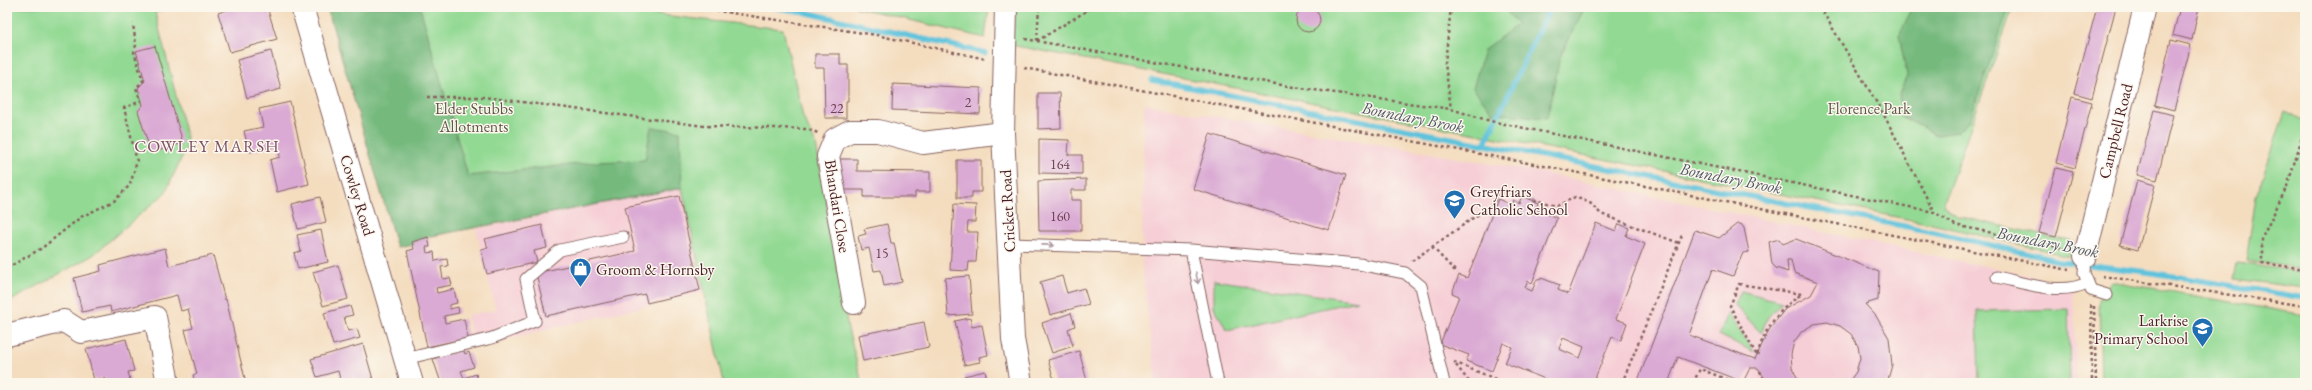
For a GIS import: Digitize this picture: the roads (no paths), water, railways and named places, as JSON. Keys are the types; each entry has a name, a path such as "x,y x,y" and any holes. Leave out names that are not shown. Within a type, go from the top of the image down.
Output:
{"street":[{"name":"Cowley Road","path":"302,7 412,383"},
{"name":"Cricket Road","path":"1006,7 1003,133 1013,339 1021,383"},
{"name":"Campbell Road","path":"2086,270 2145,7"},
{"name":"Bhandari Close","path":"854,303 828,156 835,139 850,131 878,131 923,143 1003,133"},
{"path":"7,335 64,321 80,332 154,317 168,383"}],"lane":[{"path":"404,359 492,338 535,321 526,279 560,250 623,237"},
{"path":"1008,244 1191,250 1359,264 1405,273 1421,286 1444,383"},
{"path":"1191,250 1218,383"},
{"path":"1997,277 2052,288 2073,289 2086,270 2107,295"}],"waterway":[{"name":"Boundary Brook","path":"772,7 804,12 985,53"},
{"path":"1484,145 1550,7"},
{"name":"Boundary Brook","path":"1152,80 1934,232 2060,261 2154,273 2305,298"}],"place":[{"name":"Greyfriars Catholic School","path":"1455,220"},
{"name":"Groom & Hornsby","path":"580,288"},
{"name":"Larkrise Primary School","path":"2203,348"}],"district":[{"name":"COWLEY MARSH","path":"207,146"}],"park label":[{"name":"Florence Park","path":"1869,108"},
{"name":"Elder Stubbs Allotments","path":"474,117"}]}
